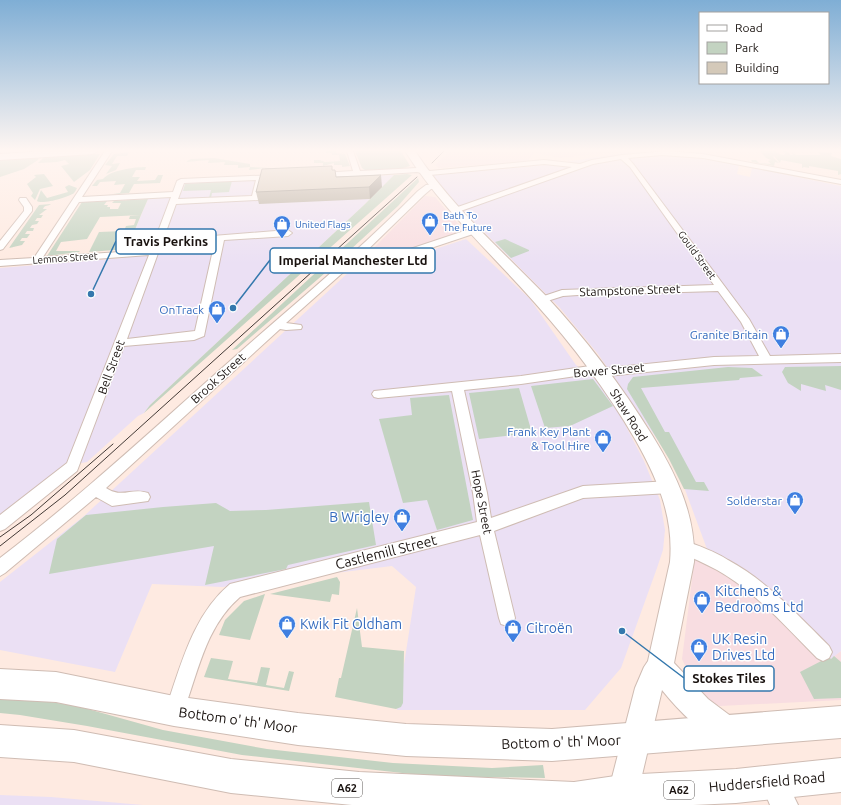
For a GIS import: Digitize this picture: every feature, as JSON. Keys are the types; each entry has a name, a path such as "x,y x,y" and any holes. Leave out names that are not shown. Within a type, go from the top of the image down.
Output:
{"main road":[{"name":"Shaw Road","path":"437,189 473,231 541,300 600,371 622,401 661,467 674,498 681,528 683,547 660,667 653,676 636,739"},
{"path":"660,667 686,700 709,720 730,732"},
{"name":"Bottom o' th' Moor","path":"0,684 56,687 174,711 298,729 406,740 542,745 636,739 621,799"},
{"path":"636,739 841,722"},
{"name":"A62","path":"0,741 74,746 231,776 359,789 532,801 574,798 621,799"},
{"name":"Huddersfield Road","path":"621,799 778,793 841,776"}],"street":[{"path":"36,261 84,189"},
{"name":"Bell Street","path":"0,524 72,467 90,426 155,247 178,189"},
{"path":"76,200 255,198 258,189"},
{"name":"Brook Street","path":"0,568 35,542 96,490 278,324 347,265 427,189"},
{"path":"455,211 517,189"},
{"name":"Gould Street","path":"648,189 745,321 766,358"},
{"path":"0,247 28,211 28,207 23,200"},
{"path":"347,265 360,266 386,260 473,231"},
{"name":"Lemnos Street","path":"0,263 36,261 220,238 288,233"},
{"path":"120,342 198,334 220,238"},
{"name":"Stampstone Street","path":"541,300 562,293 721,288"},
{"path":"278,324 286,327 297,327"},
{"name":"Bower Street","path":"378,394 590,370 608,372 714,360 841,358"},
{"name":"Hope Street","path":"457,386 480,493 485,526 507,618"},
{"name":"Castlemill Street","path":"174,711 206,624 225,598 236,590 496,524 583,492 670,487"},
{"path":"96,490 112,500 143,497"},
{"path":"683,547 700,553 761,591 823,652"}],"shaded area":[{"path":"182,189 380,189 150,405 144,413 138,416 87,462 62,467 0,517 0,268 123,258 148,199 178,197"},
{"path":"444,189 841,189 841,651 831,659 750,576 707,549 677,468 598,354 560,308 458,206"},
{"path":"425,196 435,197 464,231 390,255 360,262"},
{"path":"466,239 530,299 576,365 595,379 618,411 644,461 660,500 665,530 663,550 657,568 621,668 585,710 397,710 416,587 392,566 222,587 152,584 115,672 0,650 0,582 84,516 349,272 386,265"},
{"path":"707,549 750,576 834,656 841,651 841,700 720,706 706,701 696,690 682,659 695,556"},
{"path":"0,795 51,797 143,805 0,805"}],"green space":[{"path":"30,189 42,189 40,189 35,200 31,196 33,193"},
{"path":"66,189 77,189 71,195 50,201 37,201 41,190 47,198 68,192"},
{"path":"122,189 131,189 129,193 107,195 120,193"},
{"path":"184,189 230,189 229,192 212,193 211,198 209,198 211,190 183,191"},
{"path":"380,189 397,189 144,413 150,405"},
{"path":"407,189 413,189 398,206 325,273 237,349 232,350"},
{"path":"148,199 141,215 100,217 87,239 61,242 56,251 80,251 79,252 47,256 82,202 107,201 104,205 108,205 107,207 110,207 110,209 118,209 121,203 112,203 114,201"},
{"path":"51,204 44,207 43,209 47,209 39,215 43,215 41,218 37,218 35,221 39,221 37,224 32,225 30,228 34,228 33,231 27,231 25,234 30,234 27,238 22,238 20,241 25,241 22,245 9,248 39,205"},
{"path":"141,215 127,249 89,252 99,232 124,231 126,226 134,225 136,219 129,219 130,216"},
{"path":"505,239 529,251 511,258 495,242"},
{"path":"841,366 841,390 825,385 826,391 801,384 801,391 788,383 782,372 785,367"},
{"path":"728,367 752,368 763,376 740,378 739,380 641,388 665,432 669,432 696,482 704,482 709,491 684,489 669,459 627,389 628,384 633,377"},
{"path":"593,379 613,406 570,426 545,428 531,386"},
{"path":"519,388 532,433 479,439 469,393"},
{"path":"449,395 473,520 437,530 427,500 403,503 379,419 412,415 410,398"},
{"path":"369,502 376,545 288,565 286,569 205,585 214,546 49,574 57,539 86,515 216,503 230,511 266,510"},
{"path":"337,577 340,582 339,595 332,594 330,602 270,594"},
{"path":"265,594 250,640 219,635 225,620 244,601"},
{"path":"357,608 362,647 404,651 403,703 401,707 396,709 335,697 339,678 341,678"},
{"path":"834,656 841,662 841,698 814,699 800,672 829,657 831,659"},
{"path":"211,658 233,661 228,679 257,683 261,667 270,668 266,685 284,688 289,671 294,672 289,691 204,677"},
{"path":"0,698 44,701 77,706 163,730 267,749 393,763 492,768 543,765 545,778 429,776 242,755 87,726 0,713"}],"building":[{"path":"257,189 334,189 256,192"}],"tram line":[{"path":"0,546 65,495 404,189"},
{"path":"0,537 31,515 113,444"}],"place":[{"name":"Bath To The Future","path":"430,236"},
{"name":"United Flags","path":"282,239"},
{"name":"Travis Perkins","path":"91,294"},
{"name":"Imperial Manchester Ltd","path":"233,308"},
{"name":"OnTrack","path":"217,324"},
{"name":"Granite Britain","path":"781,349"},
{"name":"Frank Key Plant & Tool Hire","path":"603,453"},
{"name":"Solderstar","path":"795,515"},
{"name":"B Wrigley","path":"402,532"},
{"name":"Kitchens & Bedrooms Ltd","path":"702,614"},
{"name":"Stokes Tiles","path":"622,631"},
{"name":"Kwik Fit Oldham","path":"287,639"},
{"name":"Citroën","path":"513,643"},
{"name":"UK Resin Drives Ltd","path":"699,662"}]}
